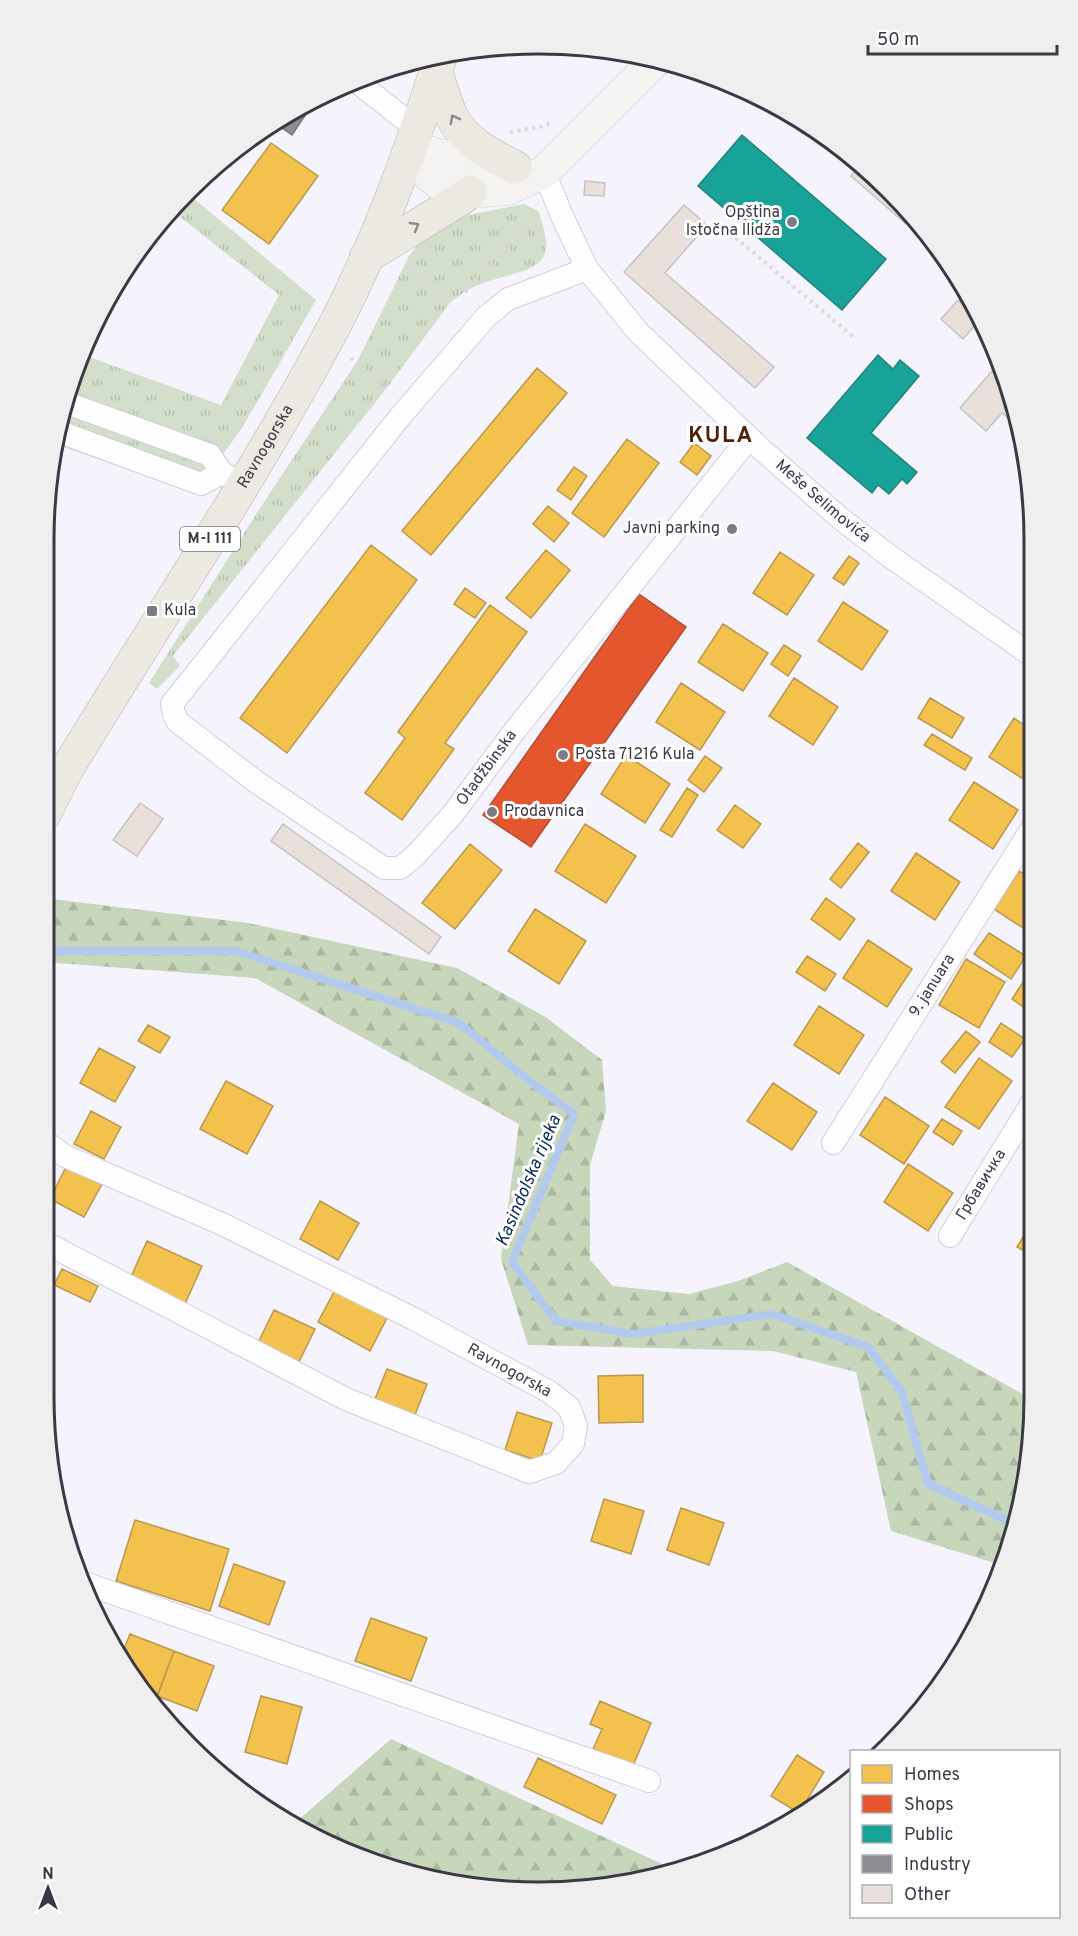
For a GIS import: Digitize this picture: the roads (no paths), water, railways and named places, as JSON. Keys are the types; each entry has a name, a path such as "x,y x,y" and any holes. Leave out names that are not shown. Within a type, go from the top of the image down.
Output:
{"main road":[{"path":"438,65 452,117 459,128 476,145 530,170"},
{"name":"Ravnogorska","path":"54,795 67,769 331,333 381,225 438,65"},
{"path":"413,138 422,169 444,188 470,192 508,189 648,67"},
{"path":"413,138 450,157 530,170"},
{"path":"366,257 470,192"}],"street":[{"path":"363,88 413,138"},
{"name":"Meše Selimovića","path":"530,170 566,225 587,269 639,333 749,438 840,518 888,555 1024,650"},
{"name":"Otadžbinska","path":"587,269 508,299 486,317 399,418 172,704 178,722 255,782 384,868 400,868 415,856 452,814 516,729 749,438"},
{"path":"73,405 210,455 240,486"},
{"path":"66,434 201,484 240,486"},
{"name":"9. januara","path":"833,1143 1024,843"},
{"name":"Грбавичка","path":"950,1236 1024,1117"},
{"name":"Ravnogorska","path":"54,1148 65,1156 222,1224 412,1318 548,1391 570,1407 576,1426 573,1444 556,1463 529,1472 348,1400 54,1247"},
{"path":"92,1586 649,1781"}],"waterway":[{"name":"Kasindolska rijeka","path":"54,951 236,951 459,1023 574,1114 512,1262 556,1321 634,1334 772,1314 868,1347 902,1392 928,1484 1008,1521"}],"place":[{"name":"Opština Istočna Ilidža","path":"792,222"},
{"name":"Javni parking","path":"732,529"},
{"name":"Kula","path":"152,611"},
{"name":"Pošta 71216 Kula","path":"563,755"},
{"name":"Prodavnica","path":"492,812"}],"district":[{"name":"KULA","path":"721,436"}]}
